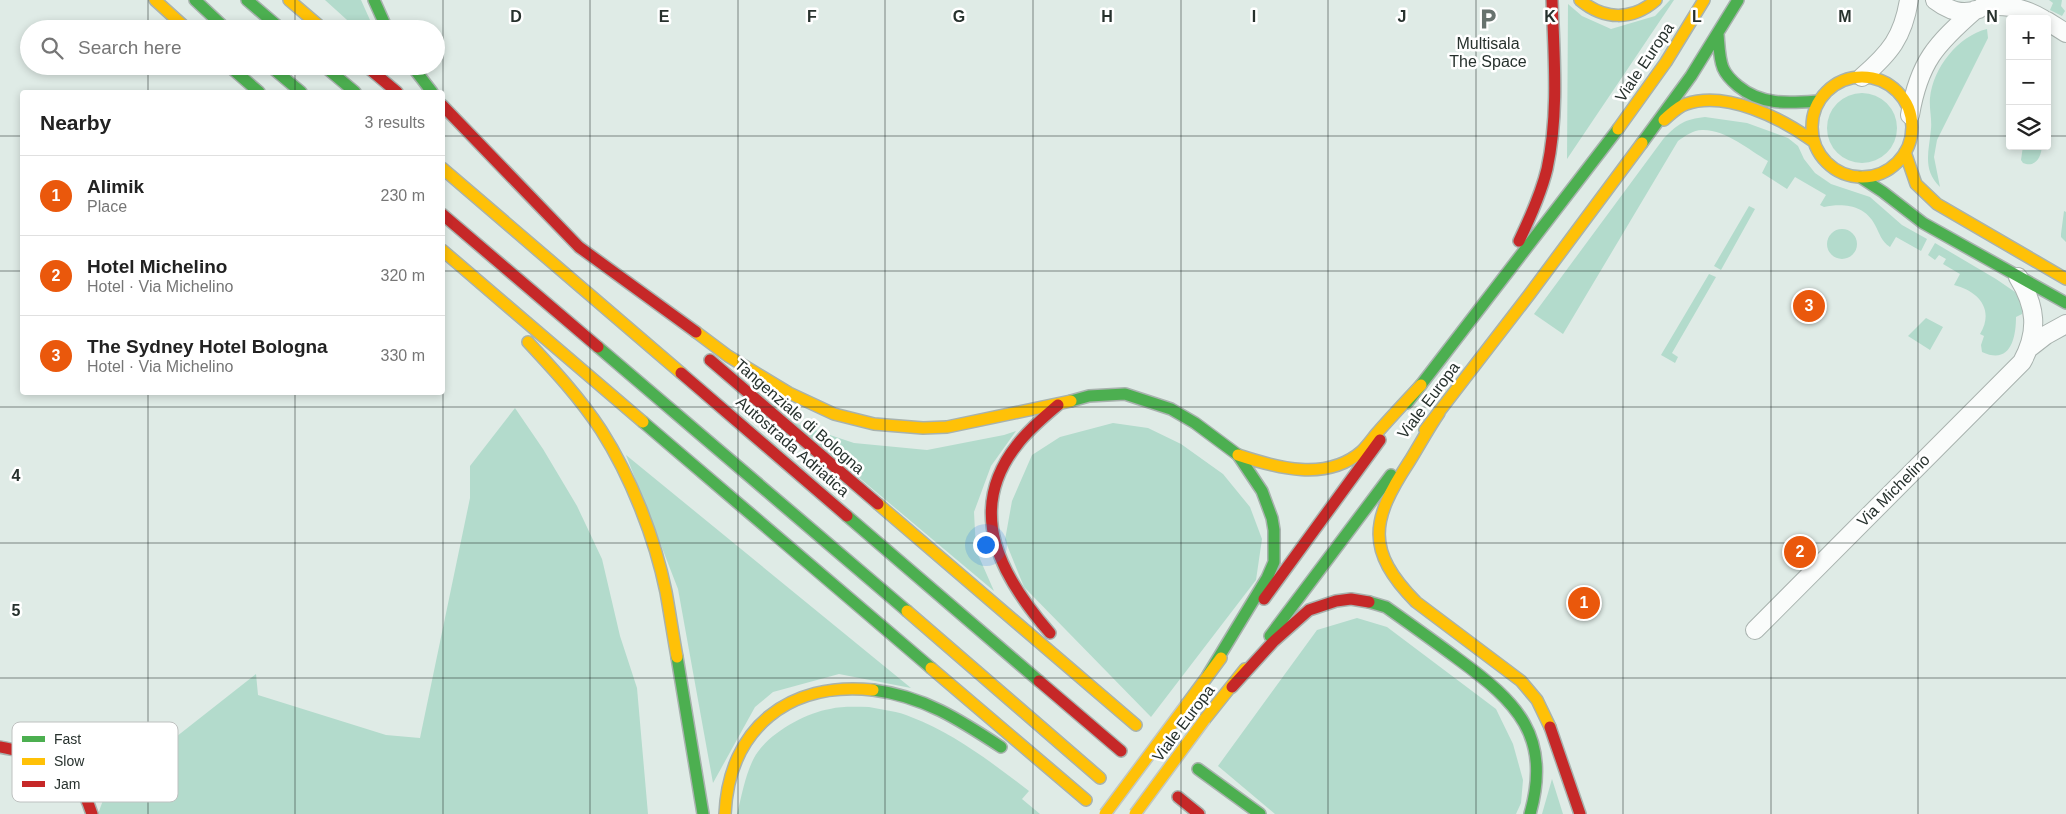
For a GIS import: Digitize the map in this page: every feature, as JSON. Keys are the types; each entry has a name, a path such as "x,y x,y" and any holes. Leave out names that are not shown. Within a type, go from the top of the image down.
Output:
{"main road":[{"path":"156,0 177,20"},
{"path":"195,0 216,20"},
{"path":"247,0 270,20"},
{"path":"289,0 312,20"},
{"path":"374,0 384,20"},
{"path":"1499,283 1540,192 1549,159 1554,119 1552,0"},
{"path":"1580,0 1592,10 1606,16 1620,17 1634,15 1656,0"},
{"name":"Viale Europa","path":"1105,814 1420,385 1611,139 1666,62 1704,0"},
{"name":"Viale Europa","path":"1135,814 1205,719 1232,687 1529,295 1691,76 1738,0"},
{"path":"1718,34 1720,56 1725,73 1749,95 1775,103 1819,101"},
{"path":"239,75 257,90"},
{"path":"281,75 299,90"},
{"path":"335,75 353,90"},
{"path":"377,75 395,90"},
{"path":"419,75 430,90"},
{"path":"1860,177 1881,173 1898,161 1905,152 1912,132 1910,115 1905,101 1881,80 1862,76 1838,82 1825,92 1819,101 1812,120 1817,151 1831,167 1840,172 1860,177 1923,223 2066,303"},
{"path":"1529,295 1661,123 1675,110 1687,104 1703,101 1727,104 1775,117 1814,141"},
{"path":"445,108 579,246 728,356 789,393 834,414 874,424 939,427 981,421 1033,408 1058,405 1088,396 1125,394 1171,409 1195,424 1238,456 1262,491 1274,530 1274,562 1267,578 1208,675"},
{"path":"1905,152 1916,184 1936,204 2066,278"},
{"path":"488,170 683,337"},
{"name":"Autostrada Adriatica","path":"445,171 1121,751"},
{"path":"445,217 783,504 1100,778"},
{"path":"445,253 1084,802 1032,769"},
{"path":"445,259 505,319"},
{"path":"519,333 553,369 602,432 630,485 642,514 666,591 703,814"},
{"name":"Tangenziale di Bologna","path":"698,350 1136,725 1071,654"},
{"path":"1238,456 1284,469 1298,470 1326,468 1342,463 1360,453 1420,385"},
{"path":"1058,405 1013,450 996,486 992,526 994,546 1010,583 1026,606 1060,644"},
{"path":"1439,413 1390,492 1381,512 1379,532 1383,556 1394,577 1406,593 1442,623 1516,676 1532,693 1547,721 1580,814"},
{"path":"1232,687 1273,642 1309,610 1330,602 1351,600 1366,601 1386,607 1487,680 1505,696 1520,714 1536,750 1538,766 1536,797 1530,814"},
{"path":"724,814 727,783 741,749 753,733 779,708 818,691 834,688 857,688 880,691 920,702 961,720 1012,755"},
{"path":"1240,814 1195,772 1260,814"},
{"path":"1178,797 1199,814"}],"street":[{"path":"1906,20 1909,0"},
{"path":"1862,76 1884,58 1898,37 1915,0"},
{"path":"1935,0 1957,12 1983,5 2018,4 2036,15"},
{"path":"1910,115 1914,92 1931,55 1954,27 1983,5"},
{"path":"2051,24 2066,33"},
{"name":"Via Michelino","path":"1755,630 2022,362 2028,349 2033,328 2033,313 2029,294 2018,277"},
{"name":"Via Michelino","path":"2028,349 2046,335 2066,324"}],"green space":[{"path":"325,0 361,0 370,20 347,20"},
{"path":"1670,0 1674,0 1567,159 1568,4 1582,16 1611,29 1655,16"},
{"path":"2049,0 2062,0 2061,6 2065,11 2062,16 2050,10 2053,3"},
{"path":"1987,29 1988,38 1937,140 1934,157 1940,187 1934,181 1928,160 1932,87 1942,65 1957,46 1976,33"},
{"path":"1862,93 1875,96 1887,103 1894,115 1897,128 1894,141 1887,153 1875,160 1862,163 1849,160 1837,153 1830,141 1827,128 1830,115 1837,103 1849,96"},
{"path":"1705,117 1747,123 1788,138 1798,146 1804,159 1815,173 1831,184 1870,197 1902,225 1927,239 1921,251 1896,237 1890,247 1883,240 1871,218 1859,209 1839,205 1824,207 1820,205 1826,195 1795,177 1787,189 1762,173 1768,161 1728,136 1699,130 1678,141 1563,334 1534,314 1664,138 1682,123"},
{"path":"2022,150 2041,150 2039,158 2034,163 2023,163 2021,160"},
{"path":"1749,206 1755,209 1721,270 1714,266"},
{"path":"2064,211 2066,212 2066,242 2061,237"},
{"path":"1842,229 1853,233 1857,244 1853,255 1842,259 1831,255 1827,244 1831,233"},
{"path":"1935,243 2015,292 2022,305 2022,314 2016,317 2013,341 2010,348 2005,352 1999,355 1991,355 1982,352 1981,345 1984,336 1980,334 1986,317 1982,302 1970,292 1954,285 1960,274 1943,264 1946,259 1939,255 1935,260 1928,255"},
{"path":"1709,274 1716,277 1672,353 1678,357 1675,363 1661,355"},
{"path":"1926,318 1943,327 1930,350 1908,336"},
{"path":"515,408 543,449 577,506 602,559 620,636 637,688 648,814 98,814 102,802 178,802 178,735 256,674 258,695 386,735 420,738 470,498 470,466"},
{"path":"794,423 854,443 927,450 1016,431 991,466 974,512 976,550 994,591"},
{"path":"1113,423 1148,428 1181,444 1223,474 1250,507 1262,539 1256,580 1151,717 1024,587 1005,540 1012,501 1032,455 1060,437"},
{"path":"626,455 911,688 839,674 773,692 755,707 713,783 678,589"},
{"path":"1357,618 1387,627 1496,709 1513,744 1523,780 1521,803 1516,814 1275,814 1218,766 1317,630"},
{"path":"839,707 869,707 906,715 958,740 1029,791 1022,799 1040,814 737,814 746,778 754,758 776,733 798,720 820,711"},
{"path":"1552,779 1563,814 1542,814"}],"traffic: fast":[{"path":"195,0 216,20"},
{"path":"247,0 270,20"},
{"path":"374,0 383,20"},
{"path":"1642,143 1691,76 1738,0"},
{"path":"1718,34 1720,56 1724,71 1738,86 1747,92 1757,97 1777,102 1819,101"},
{"path":"239,75 257,90"},
{"path":"281,75 299,90"},
{"path":"335,75 353,90"},
{"path":"419,75 430,90"},
{"path":"1407,403 1618,129"},
{"path":"1860,177 1923,223 2066,303"},
{"path":"598,347 907,611"},
{"path":"1071,401 1089,396 1125,394 1171,409 1195,423 1238,455 1262,491 1272,518 1274,562 1267,578 1208,675"},
{"path":"643,422 931,668"},
{"path":"1270,636 1391,475"},
{"path":"847,516 1039,681"},
{"path":"1369,602 1386,607 1431,639 1479,675 1513,706 1524,723 1532,742 1536,763 1536,787 1530,814"},
{"path":"677,657 703,814"},
{"path":"873,690 891,693 925,704 956,719 1001,747"},
{"path":"1198,769 1260,814"}],"traffic: slow":[{"path":"155,0 177,20"},
{"path":"289,0 312,20"},
{"path":"1580,0 1589,7 1599,11 1618,15 1628,15 1637,12 1656,0"},
{"path":"1618,129 1666,62 1704,0"},
{"path":"1862,77 1872,78 1890,85 1904,99 1911,117 1912,127 1911,137 1904,155 1890,169 1872,176 1862,177 1852,176 1834,169 1820,155 1813,137 1812,127 1813,117 1820,99 1834,85 1852,78 1862,77"},
{"path":"1664,120 1686,104 1702,101 1735,103 1769,115 1813,141"},
{"path":"1425,430 1529,295 1642,143"},
{"path":"1905,152 1916,184 1937,204 2066,279"},
{"path":"445,171 681,373"},
{"path":"445,253 643,422"},
{"path":"696,332 728,356 789,393 834,414 874,424 923,428 947,427 1071,401"},
{"path":"528,342 566,384 593,418 612,448 632,488 649,529 661,571 677,657"},
{"path":"1238,455 1285,468 1302,470 1333,467 1348,461 1362,451 1421,385"},
{"path":"1439,413 1387,501 1381,518 1379,534 1381,550 1388,566 1399,583 1416,602 1521,681 1537,700 1550,727"},
{"path":"878,504 1136,725"},
{"path":"907,611 1100,778"},
{"path":"1187,704 1221,658"},
{"path":"931,668 1086,800"},
{"path":"1205,719 1245,669"},
{"path":"725,814 729,784 738,757 751,735 769,716 790,703 815,693 843,689 873,690"},
{"path":"1105,814 1187,704"},
{"path":"1135,814 1205,719"}],"traffic: jam":[{"path":"1519,241 1542,188 1551,148 1555,85 1552,0"},
{"path":"377,75 395,90"},
{"path":"445,108 579,247 696,332"},
{"path":"445,217 598,347"},
{"path":"710,360 878,504"},
{"path":"681,373 847,516"},
{"path":"1050,633 1017,590 1004,567 996,544 991,519 993,495 1001,470 1021,439 1058,405"},
{"path":"1264,599 1380,440"},
{"path":"1232,687 1273,642 1309,610 1336,601 1351,599 1369,602"},
{"path":"1039,681 1121,751"},
{"path":"1550,727 1580,814"},
{"path":"0,747 12,749"},
{"path":"1178,797 1199,814"},
{"path":"88,802 92,814"}],"place":[{"name":"Multisala The Space","path":"1488,19"},
{"name":"The Sydney Hotel Bologna","path":"1809,306"},
{"name":"Hotel Michelino","path":"1800,552"},
{"name":"Alimik","path":"1584,603"}]}
